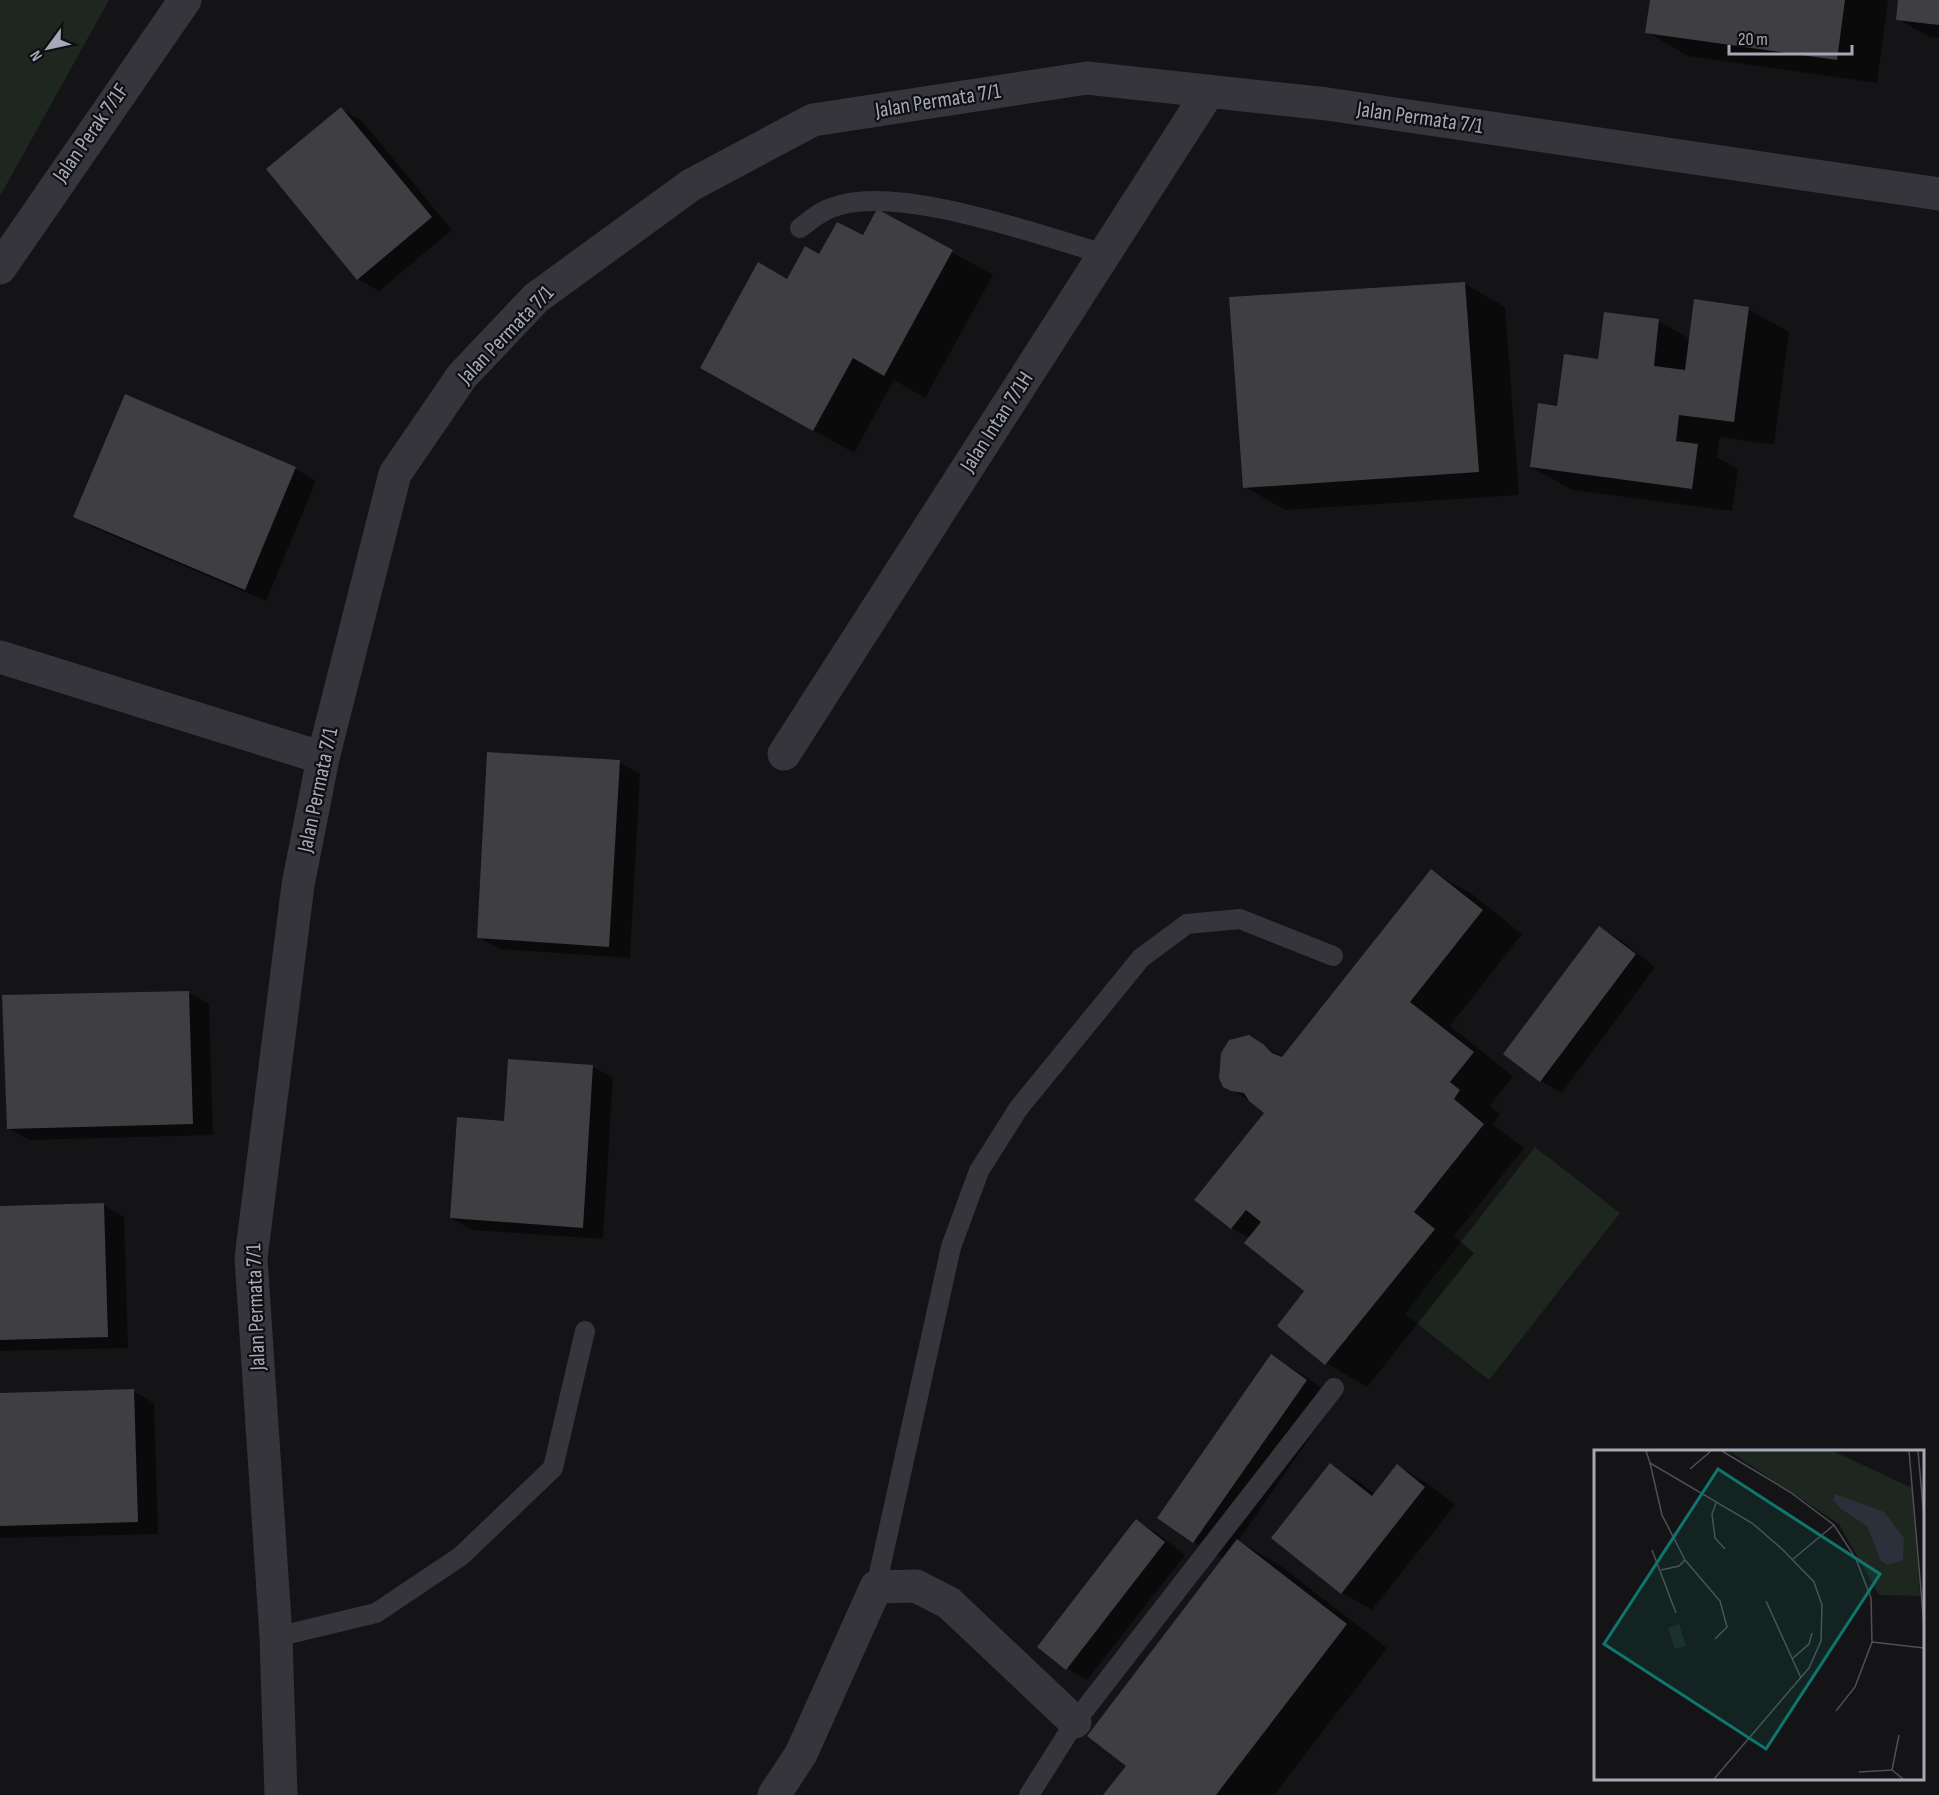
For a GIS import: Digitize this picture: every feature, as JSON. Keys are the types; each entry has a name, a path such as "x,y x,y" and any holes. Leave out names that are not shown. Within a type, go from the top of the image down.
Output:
{"street":[{"name":"Jalan Perak 7/1F","path":"0,268 185,0"},
{"name":"Jalan Permata 7/1","path":"281,1795 276,1637 251,1258 298,885 323,758 395,474 462,376 536,298 691,184 813,120 1087,78 1327,104 1939,194"},
{"name":"Jalan Intan 7/1H","path":"784,754 1209,91"},
{"path":"0,657 323,758"},
{"path":"774,1795 801,1754 876,1587 916,1586 949,1603 1075,1722"}],"lane":[{"path":"800,228 832,207 866,200 897,202 944,209 994,221 1104,254"},
{"path":"876,1587 951,1247 979,1171 1018,1109 1141,958 1188,924 1240,919 1333,957"},
{"path":"276,1637 376,1613 461,1556 553,1468 585,1331"},
{"path":"1029,1795 1075,1722 1334,1388"}],"shaded area":[{"path":"0,0 109,0 0,196"},
{"path":"1535,1147 1620,1213 1489,1380 1405,1314"}],"building":[{"path":"1650,0 1845,0 1837,60 1645,33"},
{"path":"1898,0 1939,0 1939,25 1896,20"},
{"path":"341,107 432,217 357,280 266,169"},
{"path":"877,209 953,250 884,376 853,358 813,431 700,368 758,262 787,279 805,246 819,254 837,222 863,235"},
{"path":"1465,282 1479,472 1243,488 1229,297"},
{"path":"1694,299 1749,307 1734,422 1679,415 1676,441 1698,444 1692,489 1530,467 1538,403 1557,406 1564,354 1598,359 1604,312 1659,319 1654,366 1685,370"},
{"path":"125,394 296,467 245,590 73,517"},
{"path":"487,752 620,760 609,947 477,938"},
{"path":"1431,869 1483,910 1410,1002 1474,1052 1450,1082 1460,1090 1454,1099 1484,1124 1414,1212 1435,1229 1325,1365 1277,1326 1304,1291 1244,1243 1261,1222 1246,1210 1231,1229 1194,1200 1264,1113 1249,1101 1244,1093 1223,1087 1219,1078 1221,1053 1229,1040 1249,1035 1272,1053 1282,1057"},
{"path":"1599,926 1636,954 1540,1082 1503,1054"},
{"path":"189,991 193,1124 7,1129 2,995"},
{"path":"508,1059 593,1065 583,1228 450,1218 457,1117 504,1121"},
{"path":"104,1203 108,1337 0,1340 0,1206"},
{"path":"1271,1354 1307,1380 1193,1543 1157,1518"},
{"path":"134,1389 138,1522 0,1526 0,1393"},
{"path":"1330,1463 1372,1496 1397,1464 1425,1487 1341,1594 1271,1538"},
{"path":"1136,1519 1165,1542 1066,1670 1037,1647"},
{"path":"1237,1539 1347,1624 1216,1795 1103,1795 1126,1766 1087,1736"}]}
